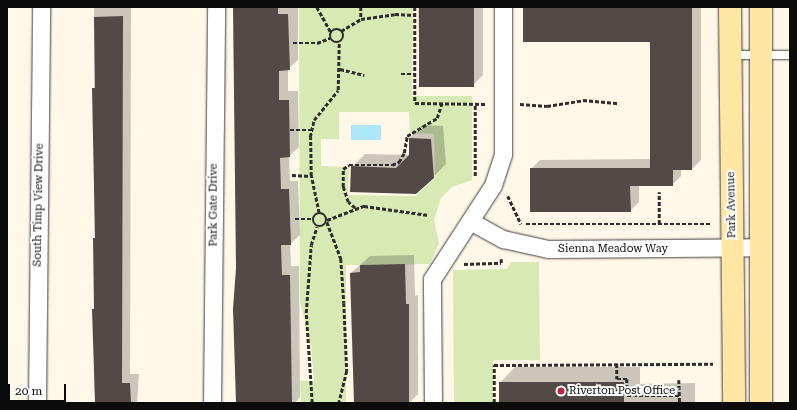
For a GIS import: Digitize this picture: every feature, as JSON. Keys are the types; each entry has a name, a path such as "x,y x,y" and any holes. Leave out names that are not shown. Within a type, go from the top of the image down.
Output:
{"street":[{"name":"South Timp View Drive","path":"37,403 41,7"},
{"name":"Park Gate Drive","path":"212,403 216,7"},
{"path":"433,403 432,279 493,185 503,155 503,7"},
{"name":"Park Avenue","path":"730,7 734,403"},
{"path":"761,7 761,403"},
{"name":"Sienna Meadow Way","path":"470,221 503,239 548,249 762,247"}],"lane":[{"path":"730,55 790,55"}],"path":[{"path":"316,7 331,32 330,38"},
{"path":"361,7 361,19"},
{"path":"415,7 415,103 491,104"},
{"path":"331,32 341,31 361,19 395,14 415,14"},
{"path":"319,213 311,176 312,130 314,120 338,90 340,69 339,42 343,36 341,31"},
{"path":"330,38 333,41 339,42"},
{"path":"293,43 317,43 330,38"},
{"path":"340,69 364,75"},
{"path":"402,74 415,74"},
{"path":"516,104 547,106 583,100 618,103"},
{"path":"355,208 348,202 343,187 343,169 349,165 392,165 399,162 404,153 407,136 437,118 442,103"},
{"path":"475,105 475,176"},
{"path":"290,130 312,130"},
{"path":"292,175 311,176"},
{"path":"506,192 521,224 712,224"},
{"path":"659,192 659,224"},
{"path":"317,227 322,227 327,221 355,208 364,206 428,215"},
{"path":"294,219 313,219 319,213"},
{"path":"319,213 326,216 341,259 346,371 339,403"},
{"path":"312,403 306,314 311,245 317,227 313,219"},
{"path":"457,264 501,264 501,259"},
{"path":"494,403 494,364 713,364"},
{"path":"616,364 616,379 627,379 627,396 680,396"},
{"path":"679,380 680,403"}],"green space":[{"path":"299,7 413,7 412,96 472,96 472,180 452,187 441,198 434,220 439,243 430,264 346,265 346,403 301,403 300,381 314,381 311,347 300,302","holes":["339,112 409,112 410,133 434,134 435,178 415,196 348,195 349,167 321,166 321,139 339,139"]},
{"path":"511,262 539,262 540,360 493,360 493,403 454,403 453,270 507,269"}],"water":[{"path":"351,125 381,125 381,140 351,140"}],"building":[{"path":"233,7 278,7 278,14 288,14 290,70 279,71 279,100 289,100 290,157 280,158 281,189 289,189 291,245 281,245 282,275 290,275 292,403 236,403 233,309 236,268"},
{"path":"419,7 474,7 474,87 419,87"},
{"path":"523,7 692,7 692,170 673,170 673,186 630,186 631,212 530,212 530,168 650,168 650,42 523,42"},
{"path":"123,16 122,383 130,383 131,403 95,403 92,309 94,309 93,238 95,238 92,88 95,88 94,17"},
{"path":"409,138 431,139 434,178 416,194 350,192 351,166 396,168 409,155"},
{"path":"405,264 406,304 409,304 409,403 354,403 350,273 360,272 360,265"},
{"name":"Riverton Post Office","path":"499,382 624,382 624,403 499,403"}],"place":[{"name":"Riverton Post Office","path":"561,391"}]}
